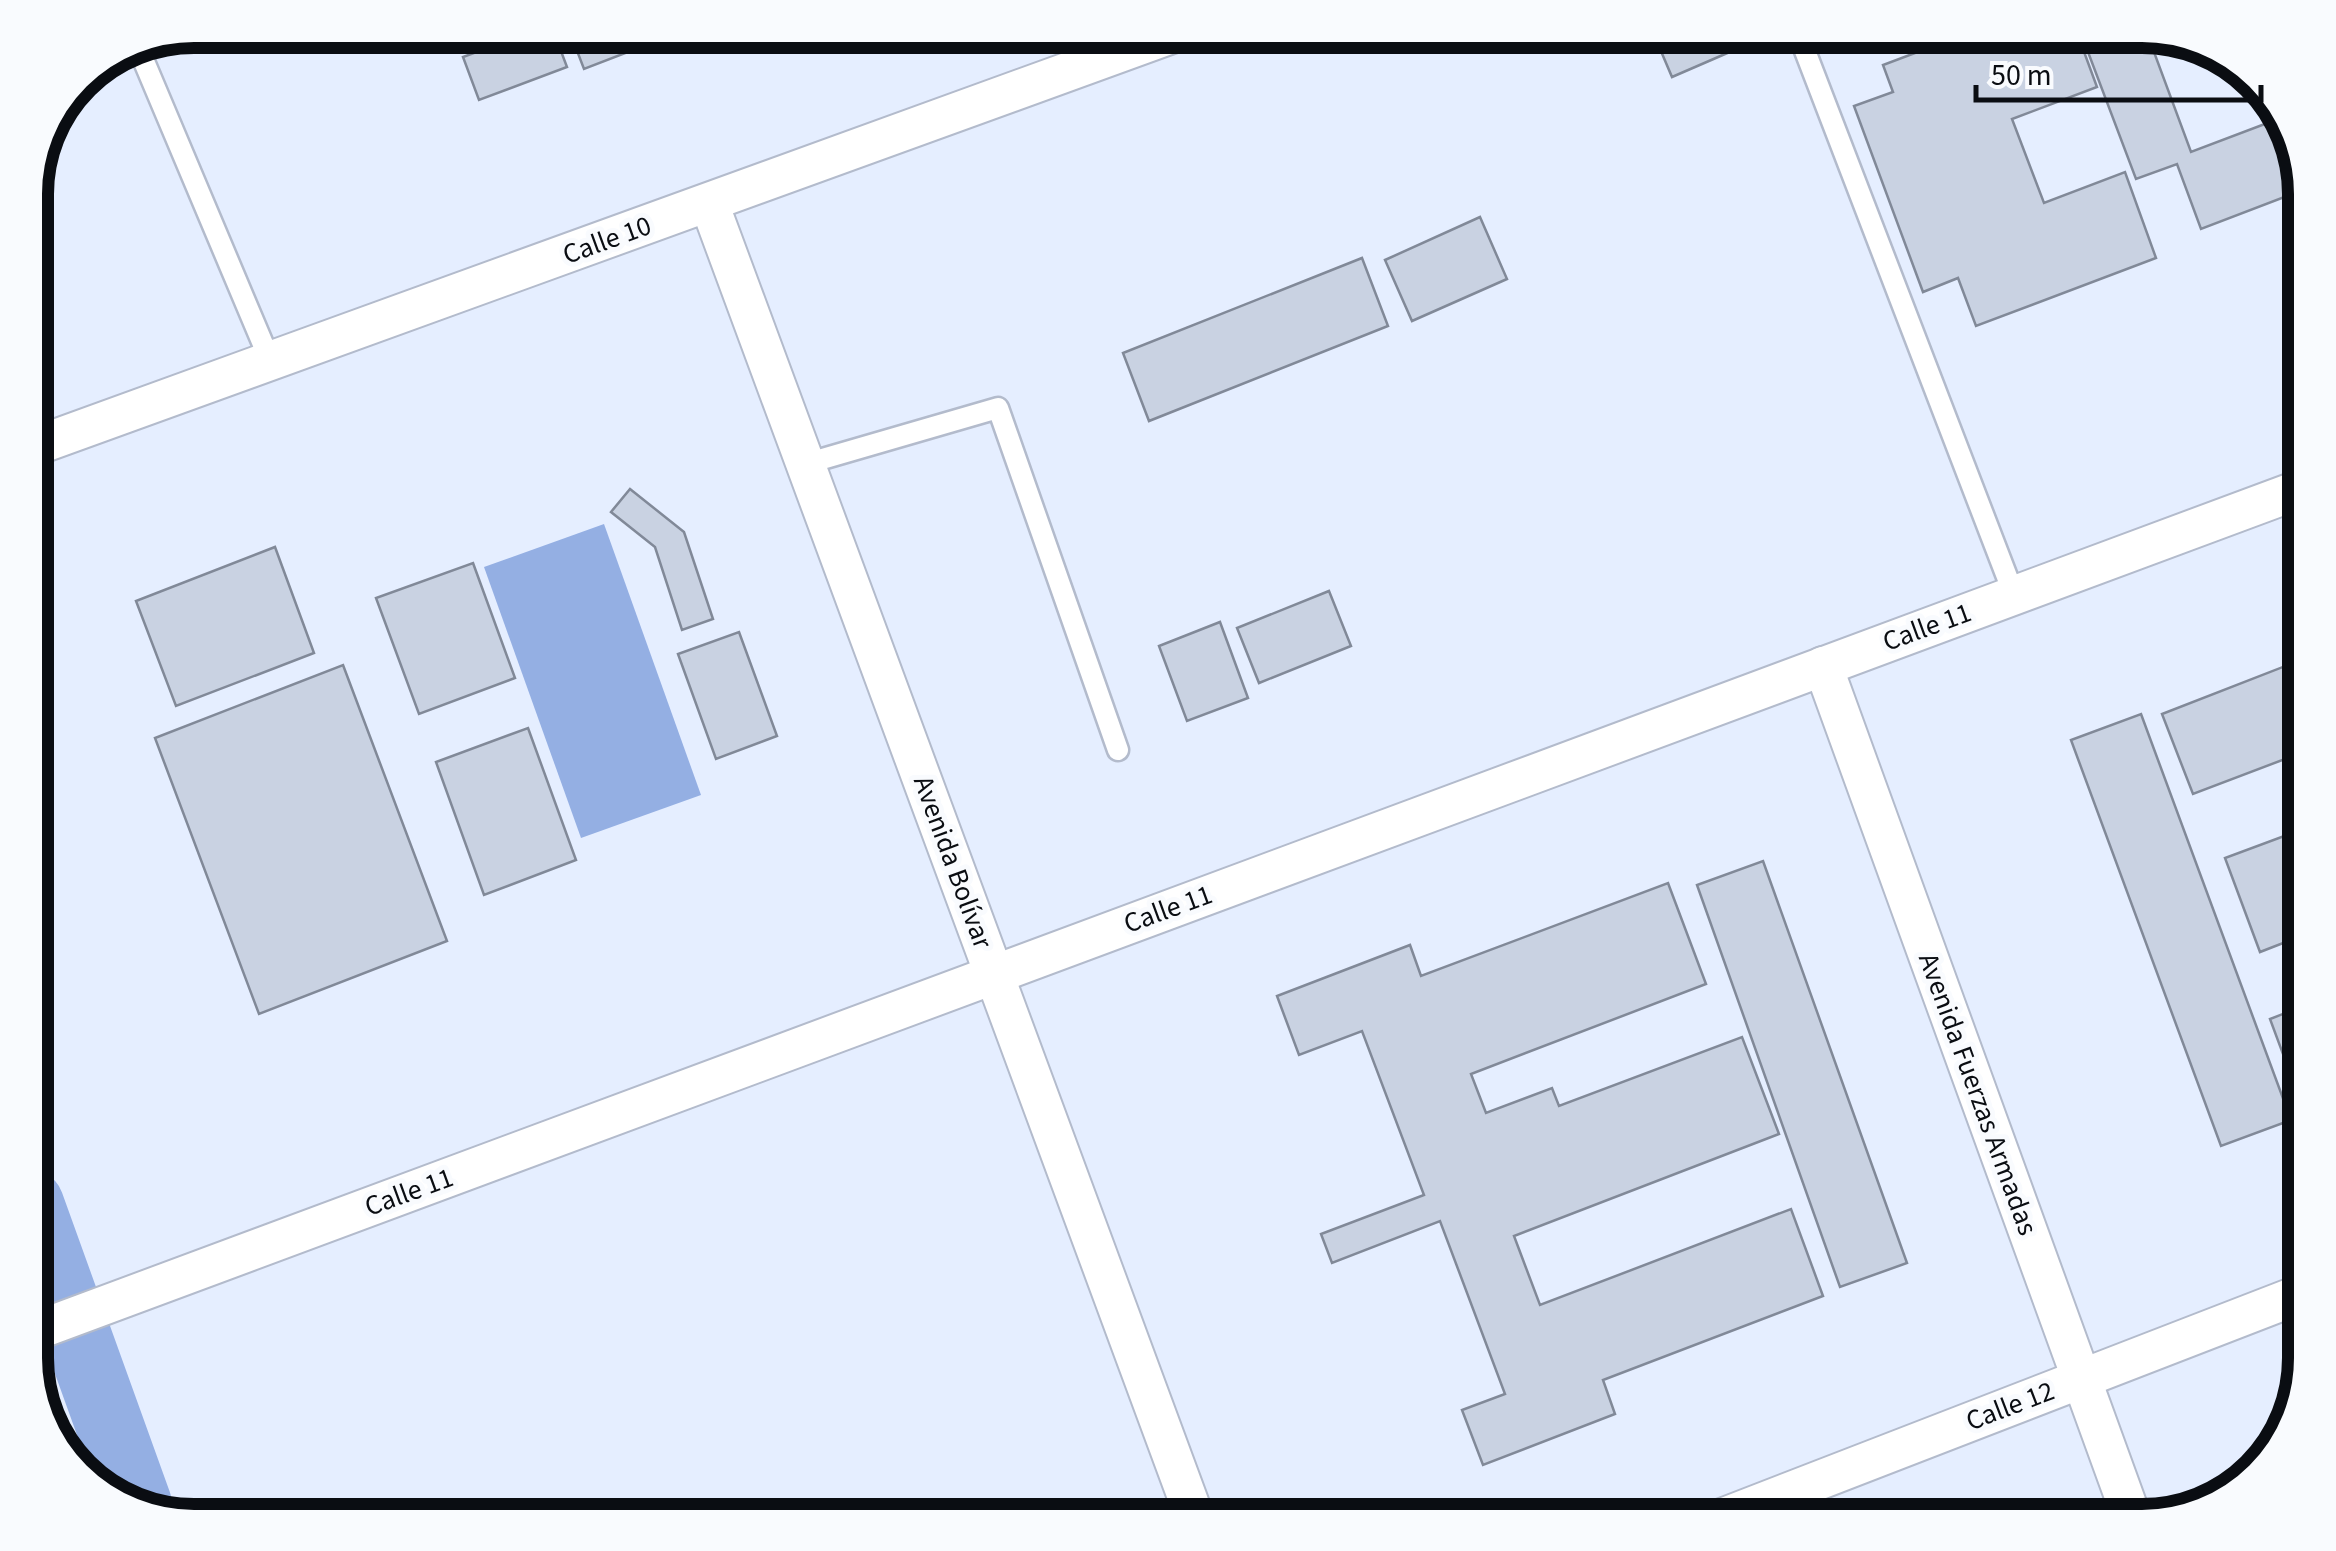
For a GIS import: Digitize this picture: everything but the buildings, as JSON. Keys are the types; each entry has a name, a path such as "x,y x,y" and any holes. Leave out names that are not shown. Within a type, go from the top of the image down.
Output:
{"street":[{"name":"Calle 10","path":"48,442 1134,48"},
{"name":"Avenida Bolívar","path":"709,203 1190,1504"},
{"name":"Calle 11","path":"48,1326 2288,494"},
{"name":"Avenida Fuerzas Armadas","path":"1824,666 2128,1504"},
{"name":"Calle 12","path":"1758,1504 2288,1299"}],"lane":[{"path":"1804,48 2014,595"},
{"path":"142,57 271,363"},
{"path":"806,464 998,408 1118,750"}],"water":[{"path":"604,524 701,795 581,838 484,567"}],"waterway":[{"path":"48,1254 133,1490"}]}
